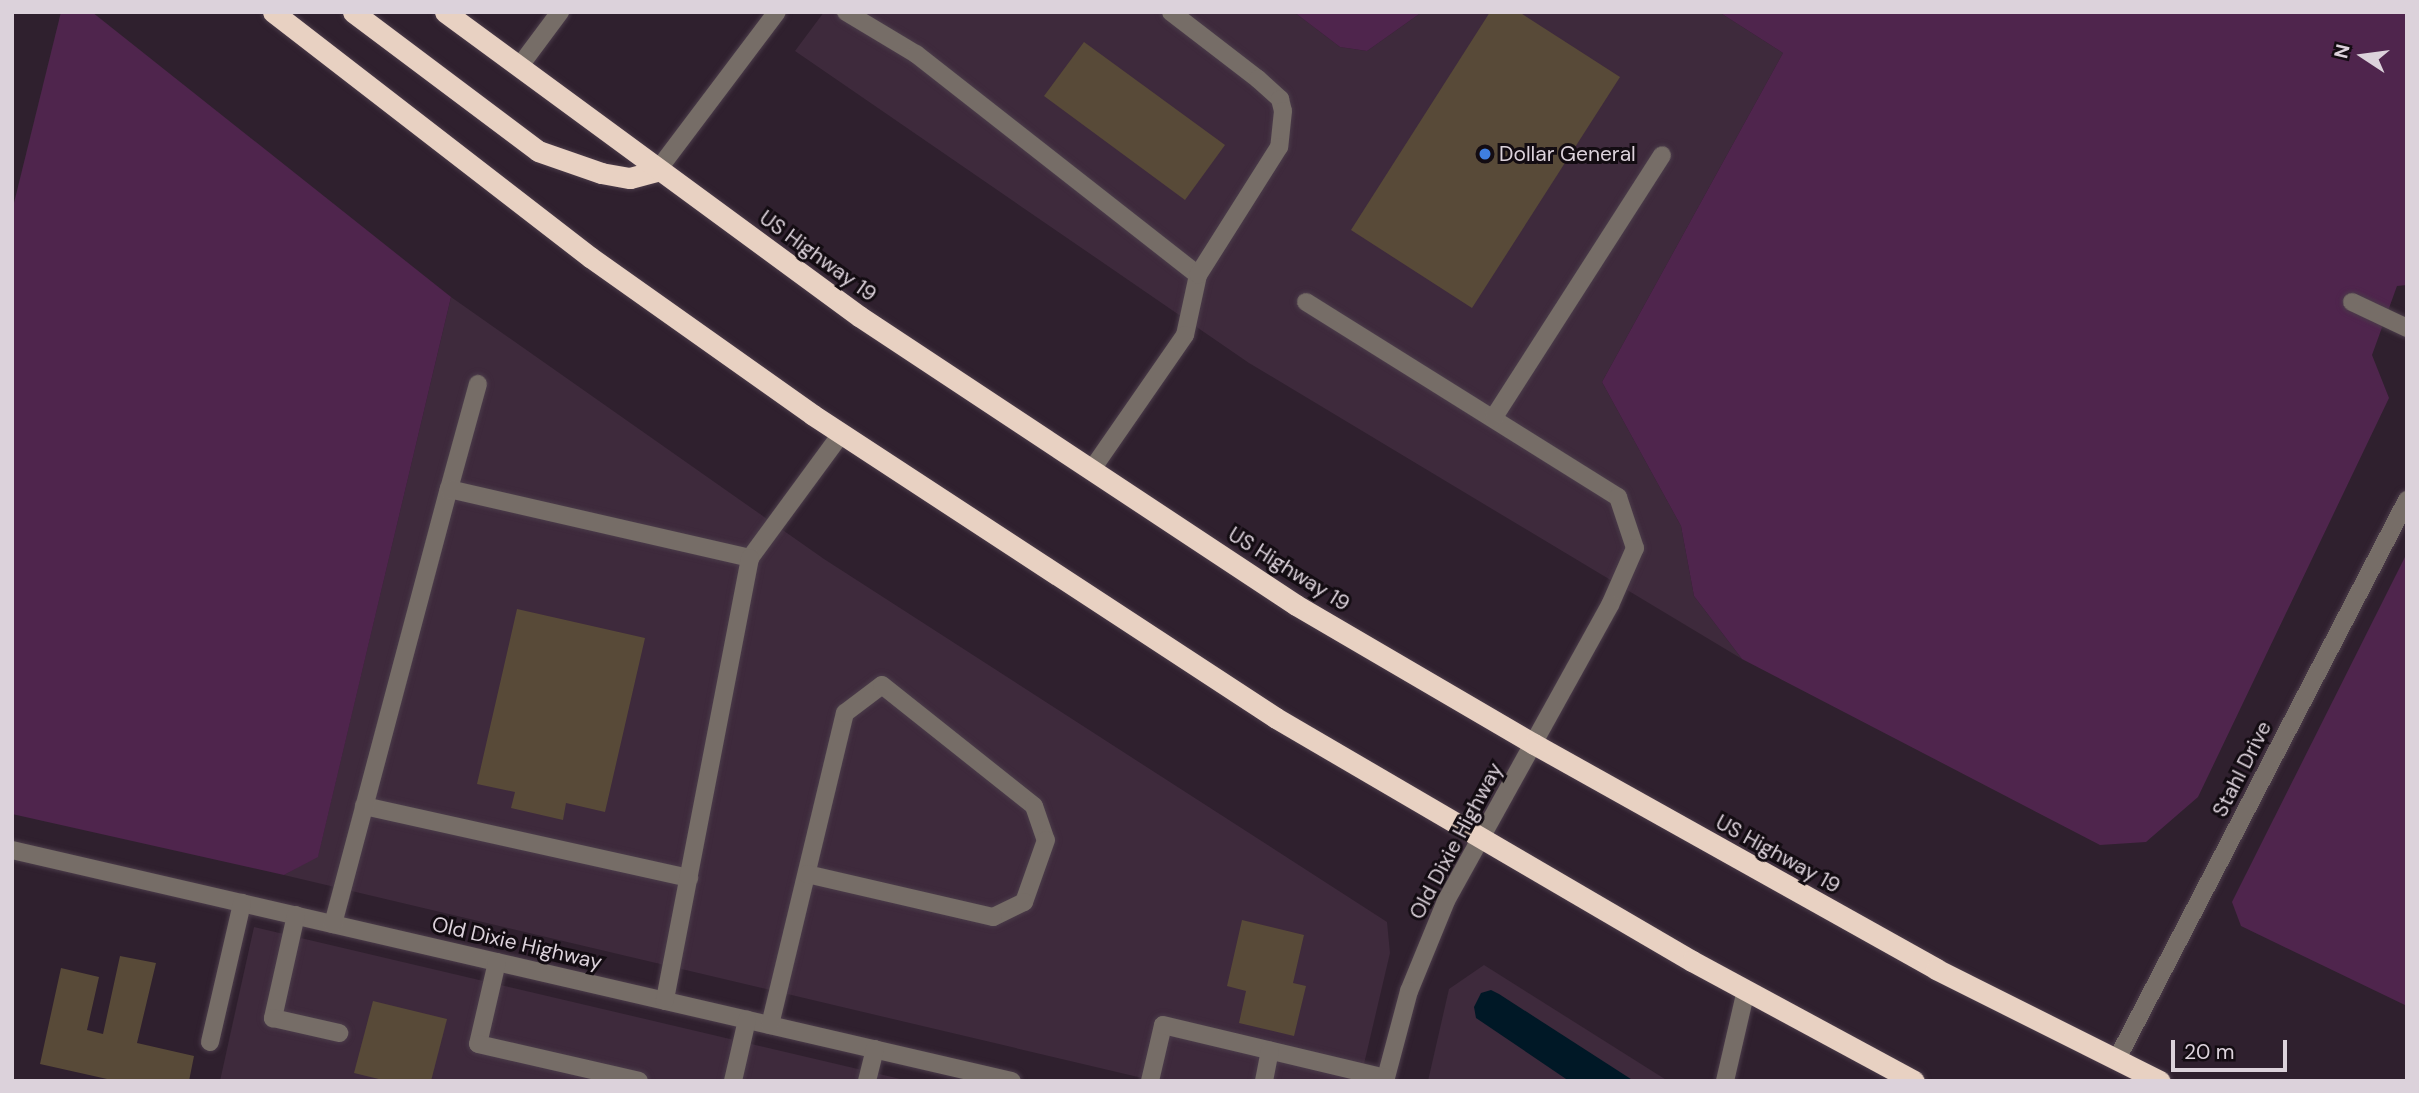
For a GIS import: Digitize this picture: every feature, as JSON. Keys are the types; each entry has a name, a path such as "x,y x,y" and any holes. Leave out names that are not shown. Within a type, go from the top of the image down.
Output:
{"highway":[{"path":"273,12 590,257 841,434 1276,718 1746,990 1914,1081"},
{"path":"353,12 538,151 601,173 630,178 657,171"},
{"name":"US Highway 19","path":"446,12 657,171 859,316 1296,605 1534,744 1936,969 2160,1081"}],"street":[{"path":"519,67 560,12"},
{"path":"657,171 777,12"},
{"path":"846,12 916,54 1198,275"},
{"path":"1091,471 1185,335 1198,275 1279,147 1283,111 1280,99 1171,12"},
{"path":"1494,417 1661,155"},
{"name":"Old Dixie Highway","path":"1306,302 1494,417 1618,497 1635,548 1610,606 1446,901 1409,992 1386,1079"},
{"path":"2352,302 2407,328"},
{"path":"332,924 478,384"},
{"path":"665,1001 750,558 841,434"},
{"path":"449,489 750,558"},
{"name":"Stahl Drive","path":"2117,1059 2407,500"},
{"path":"770,1025 845,713 882,685 1034,806 1046,840 1024,902 993,918 807,874"},
{"path":"364,806 689,878"},
{"name":"Old Dixie Highway","path":"12,850 1001,1080"},
{"path":"210,1042 242,903"},
{"path":"296,915 273,1018 339,1033"},
{"path":"497,962 478,1044 639,1081"},
{"path":"1725,1081 1746,990"},
{"path":"733,1081 747,1020"},
{"path":"1150,1081 1163,1026 1386,1079"},
{"path":"867,1081 875,1049"},
{"path":"1264,1081 1270,1051"}],"shaded area":[{"path":"61,12 92,12 451,297 318,857 284,875 12,814 12,211"},
{"path":"824,12 1294,12 1340,47 1367,51 1422,12 1719,12 1783,53 1602,382 1681,526 1694,596 1742,659 1249,363 795,51"},
{"path":"1294,12 1422,12 1367,51 1340,47"},
{"path":"1719,12 2407,12 2407,285 2397,286 2372,355 2389,398 2198,797 2146,842 2100,845 1742,659 1694,596 1681,526 1602,382 1783,53"},
{"path":"451,297 824,559 1387,922 1390,953 1360,1081 1155,1081 284,875 318,856"},
{"path":"2407,553 2407,1006 2241,926 2232,902"},
{"path":"254,927 909,1081 220,1081"},
{"path":"1484,965 1668,1081 1428,1081 1449,989"}],"water":[{"path":"1491,990 1634,1081 1569,1081 1476,1018 1474,1007 1481,993"}],"building":[{"name":"Dollar General","path":"1490,12 1519,12 1620,77 1472,308 1351,230"},
{"path":"1084,42 1225,145 1185,200 1044,96"},
{"path":"517,609 645,638 605,812 566,803 563,820 511,808 515,792 477,784"},
{"path":"1242,920 1304,935 1293,983 1306,986 1294,1036 1239,1023 1246,991 1227,986"},
{"path":"120,956 156,963 137,1043 194,1056 189,1081 116,1081 40,1064 61,968 99,977 87,1030 103,1034"},
{"path":"373,1001 447,1019 431,1081 387,1081 354,1073"}],"place":[{"name":"Dollar General","path":"1485,154"}]}
